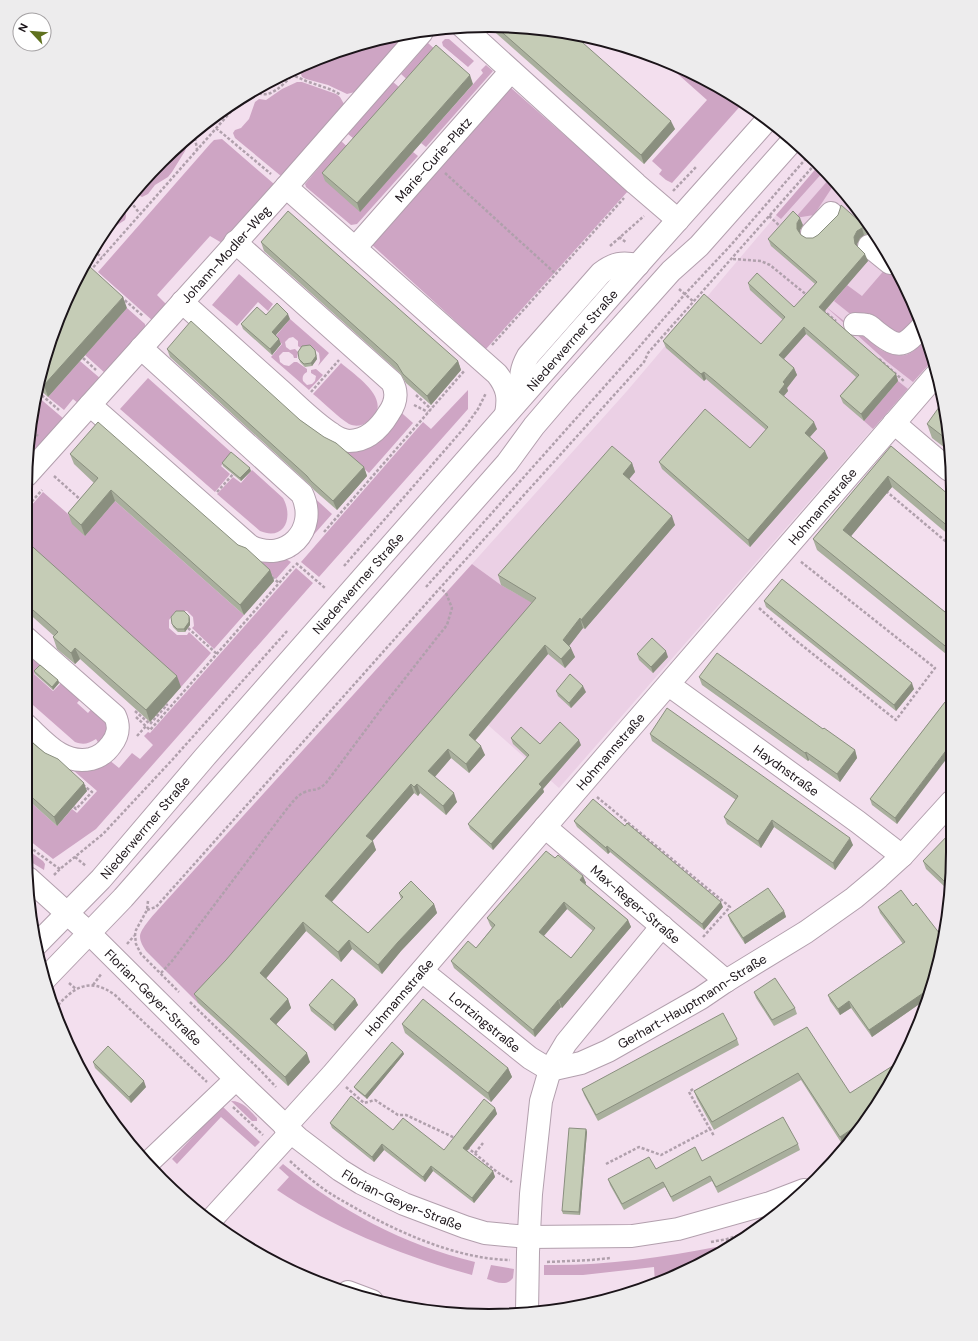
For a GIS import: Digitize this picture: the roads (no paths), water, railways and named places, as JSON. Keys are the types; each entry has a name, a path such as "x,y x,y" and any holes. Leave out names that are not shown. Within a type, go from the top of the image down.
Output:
{"street":[{"path":"469,33 636,184 678,220 682,226 684,237 671,271"},
{"name":"Johann-Modler-Weg","path":"33,469 286,187 417,38"},
{"name":"Marie-Curie-Platz","path":"355,248 511,71"},
{"name":"Niederwerrner Straße","path":"41,940 105,874 204,758 506,414 764,124"},
{"path":"49,974 129,892 502,469 534,426 671,271 699,246 789,144"},
{"path":"286,187 497,374 505,385 507,392 506,414"},
{"path":"812,234 840,204"},
{"path":"182,302 298,406 336,437 348,440 365,438 375,432 384,422 391,410 396,396 392,382 235,242"},
{"path":"869,246 884,258"},
{"path":"846,324 868,325 894,344 902,344 909,341 918,331"},
{"path":"90,405 250,546 266,552 280,550 289,546 298,538 305,526 307,512 306,503 302,494 141,348"},
{"name":"Hohmannstraße","path":"214,1217 284,1135 332,1075 932,379"},
{"path":"894,423 945,467"},
{"path":"32,644 115,716 118,728 111,745 103,753 94,758 84,760 72,760 58,754 32,730"},
{"name":"Haydnstraße","path":"669,685 858,822 902,856"},
{"name":"Gerhart-Hauptmann-Straße","path":"550,1070 580,1062 608,1051 701,998 806,932 854,898 902,856 946,808"},
{"name":"Max-Reger-Straße","path":"545,827 726,981"},
{"name":"Florian-Geyer-Straße","path":"33,883 88,933 236,1079 284,1135 361,1183 404,1204 465,1228 485,1233 529,1237 632,1236 678,1229 770,1203 791,1195"},
{"path":"527,1307 531,1194 541,1101 550,1070 566,1043 662,926"},
{"name":"Lortzingstraße","path":"422,971 530,1058 550,1070"},
{"path":"151,1160 236,1079"}]}
